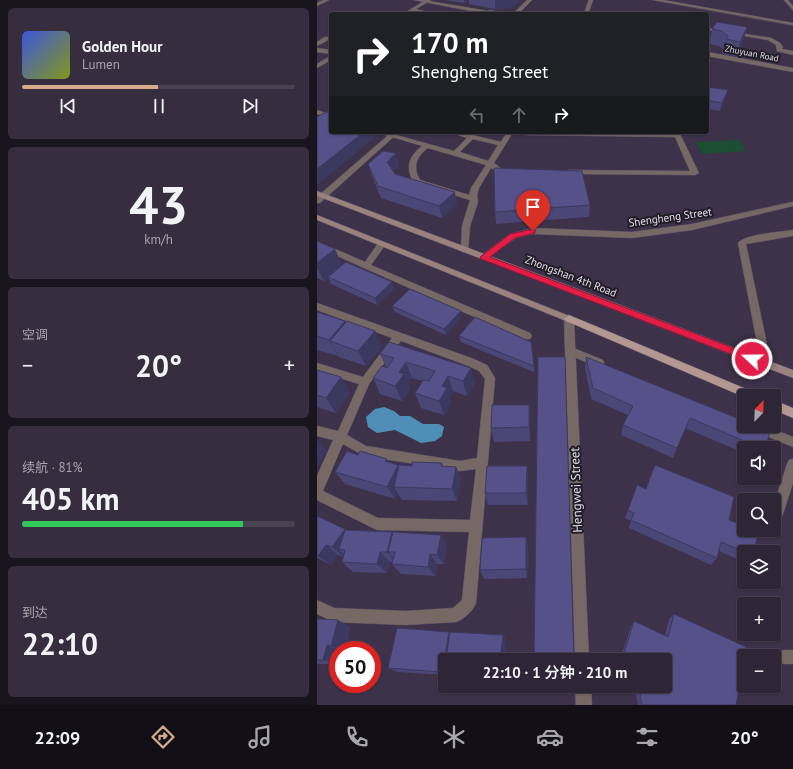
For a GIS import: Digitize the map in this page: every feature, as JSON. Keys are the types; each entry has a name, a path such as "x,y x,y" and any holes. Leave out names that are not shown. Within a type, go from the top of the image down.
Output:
{"main road":[{"name":"Zhongshan 4th Road","path":"318,196 793,374"},
{"path":"317,217 569,319 737,390"},
{"path":"781,408 793,413"}],"street":[{"path":"317,5 327,0"},
{"path":"416,0 496,12"},
{"path":"517,12 530,0"},
{"path":"523,12 536,0"},
{"path":"587,12 591,0"},
{"path":"655,0 793,24"},
{"path":"787,0 793,9"},
{"path":"408,12 429,1 485,12"},
{"path":"412,10 422,12"},
{"path":"718,18 723,12"},
{"path":"709,28 713,23"},
{"path":"709,29 769,39 780,47 779,50 793,53"},
{"path":"317,44 327,38 329,38"},
{"path":"317,50 329,52"},
{"name":"Zhuyuan Road","path":"709,51 793,66"},
{"name":"Zhuyuan Road","path":"709,54 793,70"},
{"path":"317,66 329,59"},
{"path":"317,112 329,116"},
{"path":"318,196 387,134"},
{"path":"391,134 490,164 500,171 516,171"},
{"path":"460,134 502,144"},
{"path":"465,250 466,226 468,216 472,210 475,188 509,134"},
{"path":"563,172 695,174 677,134"},
{"path":"455,153 471,137"},
{"path":"427,145 416,154 410,167 417,181 474,199"},
{"name":"Shengheng Street","path":"483,257 513,236 533,231 632,235 693,227 793,204"},
{"path":"766,364 742,243 750,240 793,233"},
{"path":"366,266 381,244"},
{"path":"317,247 330,250 527,336"},
{"path":"317,306 470,362 483,368 490,378 469,603 456,615 406,618 333,615 317,607"},
{"name":"Hengwei Street","path":"569,319 582,653"},
{"path":"317,490 365,382 399,336"},
{"path":"571,351 607,366"},
{"path":"317,367 365,382"},
{"path":"317,431 341,437 363,451 460,466 482,462"},
{"path":"770,433 793,442"},
{"path":"781,501 793,464"},
{"path":"317,494 377,524 476,526"},
{"path":"583,693 584,705"}],"green space":[{"path":"739,140 746,151 702,154 696,142"}],"water":[{"path":"384,407 394,411 400,416 410,416 423,424 439,424 444,427 442,436 435,441 421,443 395,430 377,433 368,427 366,417 375,409"}],"building":[{"path":"717,22 747,27 740,42 726,39 728,36 722,31 712,29"},
{"path":"709,87 728,90 722,103 709,100"},
{"path":"326,112 329,113 329,134 361,134 317,169 317,117"},
{"path":"383,151 396,153 387,162 395,174 455,192 439,206 378,186 368,164"},
{"path":"494,168 582,171 590,205 495,212"},
{"path":"317,241 335,249 317,263"},
{"path":"346,262 392,282 375,298 328,277"},
{"path":"410,289 461,311 444,329 392,306"},
{"path":"317,312 345,321 329,340 317,336"},
{"path":"475,317 531,342 534,366 459,336"},
{"path":"347,321 375,331 358,351 330,341"},
{"path":"389,342 471,368 463,381 448,376 442,386 447,388 439,401 415,393 423,380 429,381 435,371 406,362 399,372 404,374 395,386 373,378 382,366 387,368 394,358 380,354"},
{"path":"538,357 565,357 574,653 534,653"},
{"path":"586,357 737,418 737,433 770,433 767,441 744,441 690,418 677,448 623,425 633,406 593,388"},
{"path":"317,370 341,377 326,398 317,395"},
{"path":"492,405 529,405 529,427 491,428"},
{"path":"347,451 358,455 360,451 387,459 385,461 398,465 387,487 335,472"},
{"path":"412,462 442,463 441,466 456,467 452,489 394,487 399,465 412,466"},
{"path":"655,465 734,497 729,520 737,523 737,537 757,537 755,545 737,545 737,549 721,542 717,558 631,520 634,513 628,510 637,485 646,489"},
{"path":"487,466 527,466 526,493 485,493"},
{"path":"317,516 345,529 332,547 326,545 318,556 317,555"},
{"path":"345,530 392,532 387,552 380,552 377,564 342,562 345,550 339,549"},
{"path":"393,532 441,535 437,555 430,554 428,567 392,564 395,552 388,552"},
{"path":"526,537 526,569 480,570 482,538"},
{"path":"674,614 746,647 746,649 737,649 738,693 736,705 642,705 640,693 672,693 672,653 624,653 634,621 668,637"},
{"path":"317,619 338,620 332,641 329,641 329,646 327,645 323,660 317,660"},
{"path":"397,628 449,632 445,653 438,653 438,672 388,668"},
{"path":"450,632 503,635 501,653 447,653"}],"route":[{"path":"533,231 513,236 483,257 752,359"}]}
